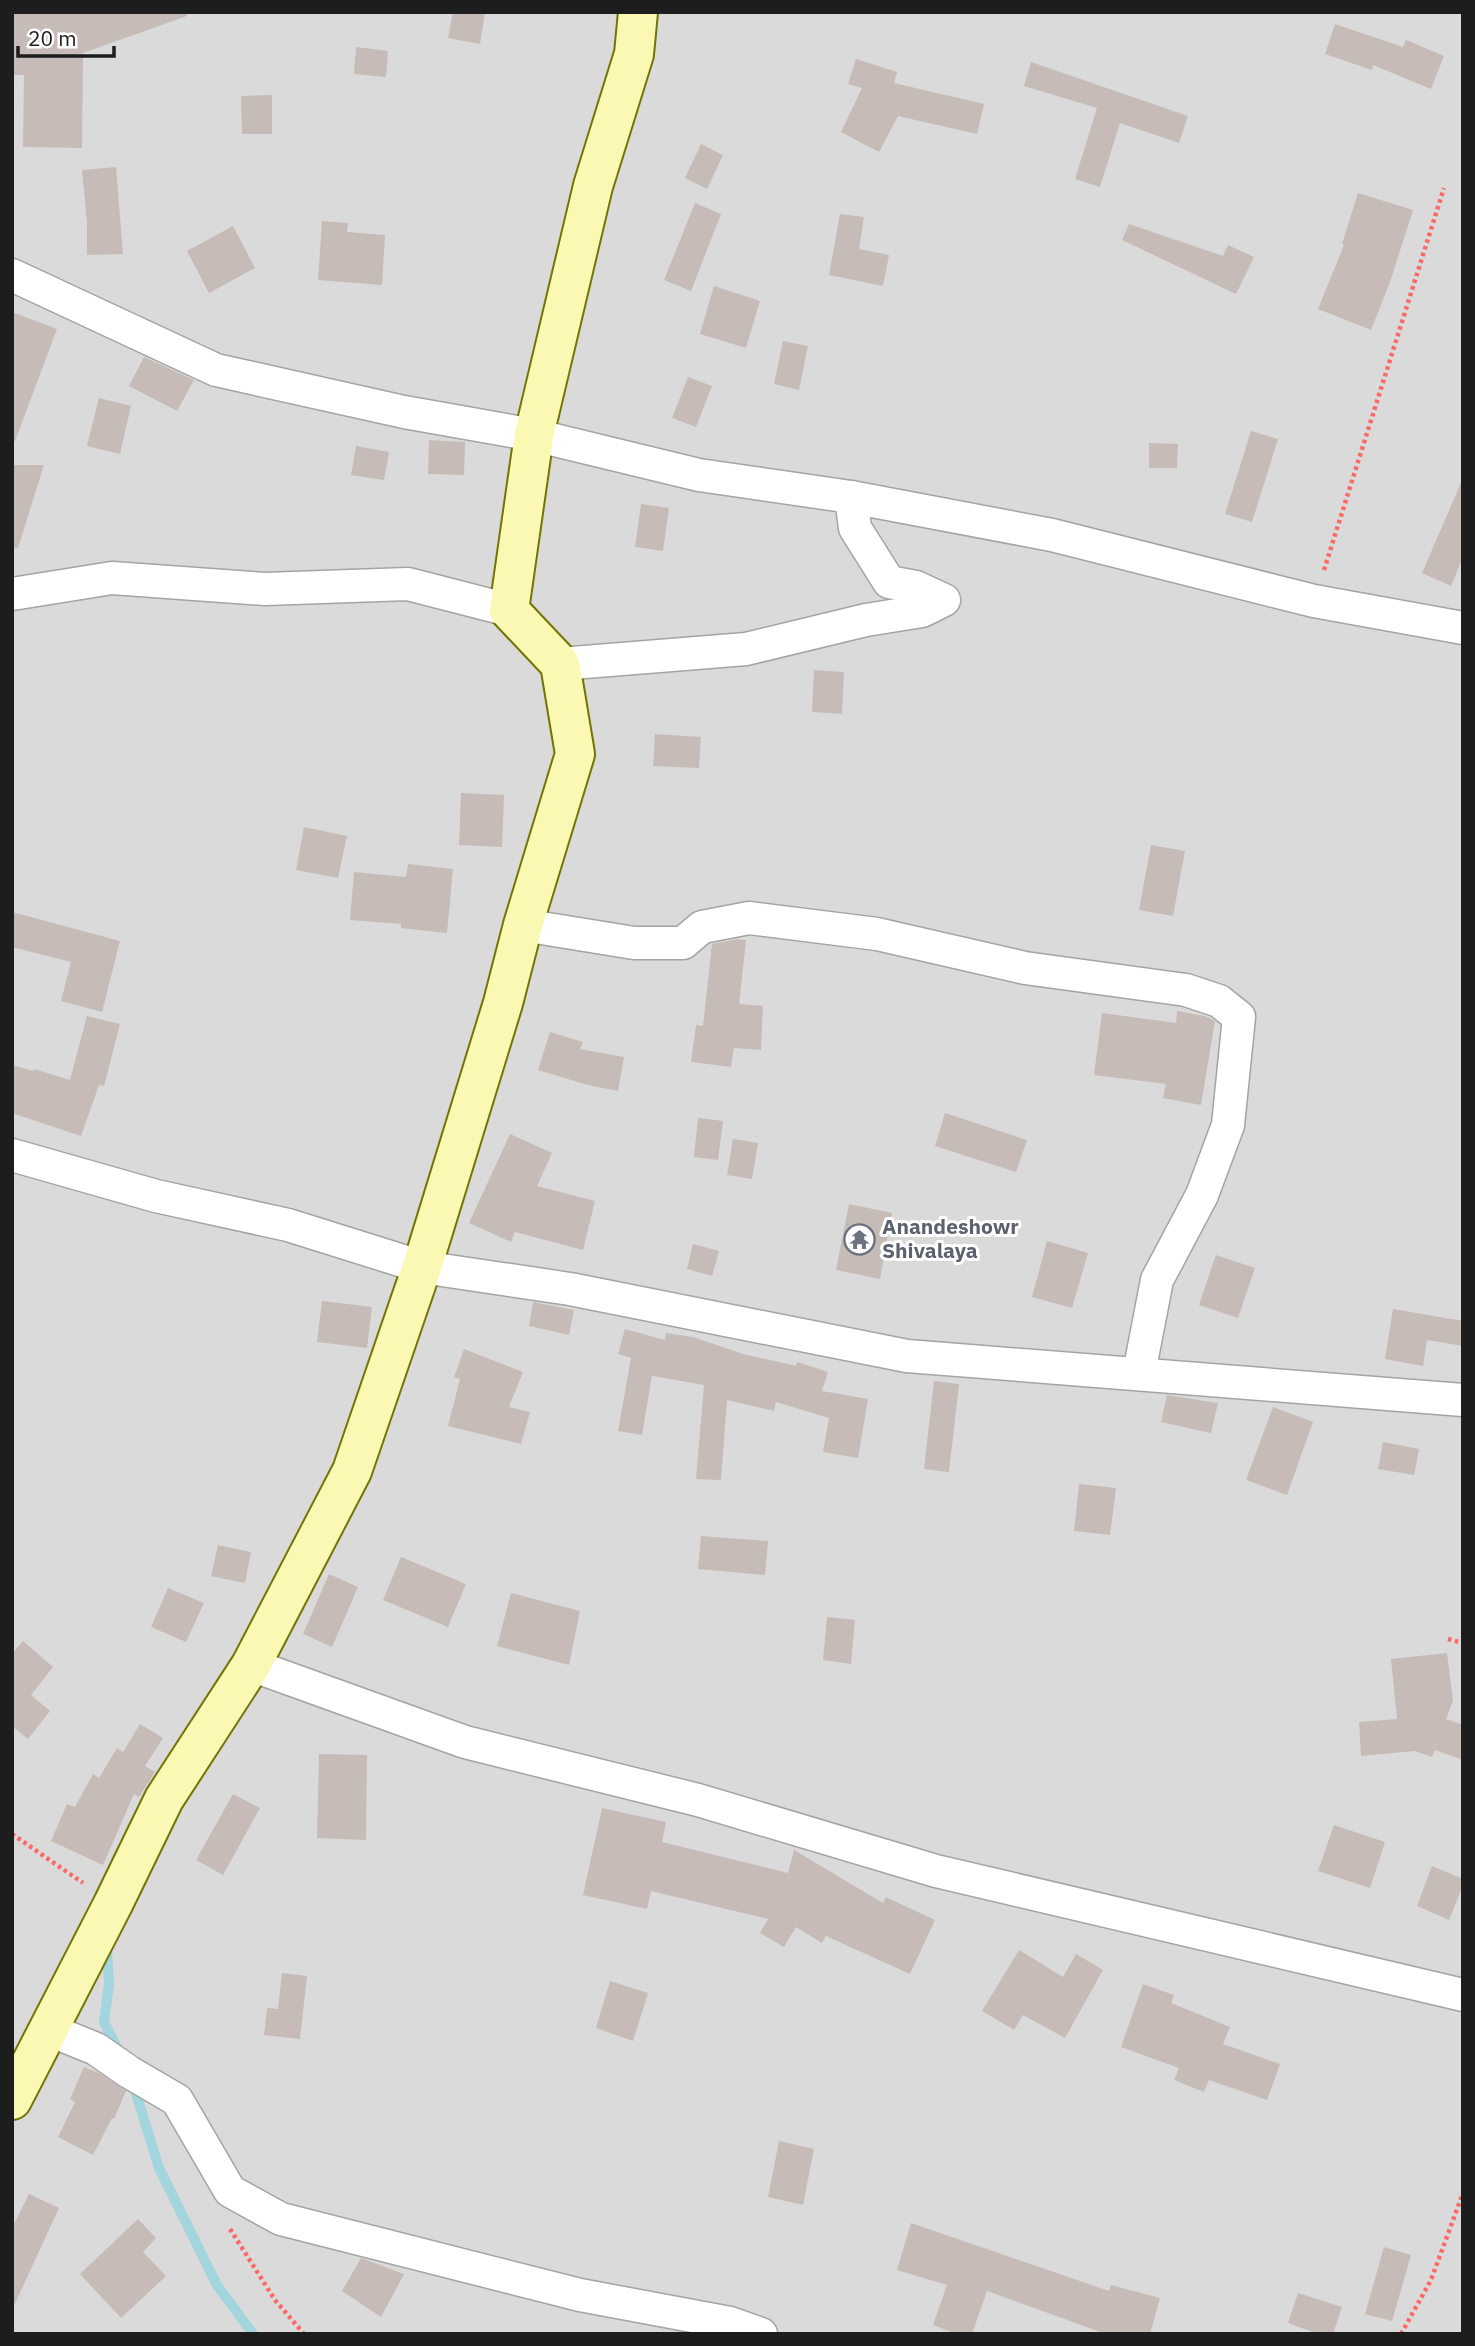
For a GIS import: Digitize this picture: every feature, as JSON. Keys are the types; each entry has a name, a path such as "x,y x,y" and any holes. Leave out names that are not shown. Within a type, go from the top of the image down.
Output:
{"main road":[{"path":"12,2100 164,1799 251,1665 352,1471 422,1267 503,1003 523,925 575,754 560,664 509,610 534,435 593,186 634,54 638,12"}],"street":[{"path":"12,275 216,370 404,412 534,435 699,475 851,497 1052,535 1314,601 1463,628"},
{"path":"560,664 746,649 866,620 922,611 944,600 916,587 889,582 855,528 851,497"},
{"path":"12,594 113,578 265,589 408,583 509,610"},
{"path":"523,925 634,943 683,943 702,927 749,918 877,934 1025,968 1186,990 1219,1001 1239,1017 1228,1125 1202,1195 1157,1280 1139,1373"},
{"path":"12,1155 156,1196 288,1225 422,1267 570,1289 906,1356 1463,1400"},
{"path":"251,1665 465,1742 698,1800 936,1871 1463,1995"},
{"path":"47,2029 96,2049 177,2100 230,2192 281,2219 580,2295 730,2323 761,2334"}],"path":[{"path":"1314,601 1444,188"},
{"path":"1448,1639 1463,1643"},
{"path":"12,1834 113,1904"},
{"path":"1401,2334 1431,2280 1463,2193"}],"shaded area":[{"path":"12,12 1463,12 1463,2334 12,2334"}],"building":[{"path":"12,12 187,12 187,16 83,53 82,148 23,147 24,75 12,75"},
{"path":"453,12 485,12 480,44 448,38"},
{"path":"1335,24 1403,47 1406,40 1444,56 1431,89 1373,65 1372,70 1325,54"},
{"path":"356,47 388,51 386,77 354,74"},
{"path":"856,59 897,72 894,83 984,104 977,134 898,116 879,152 841,132 862,88 848,84"},
{"path":"1031,62 1188,116 1179,143 1120,123 1100,187 1075,179 1097,108 1024,86"},
{"path":"272,95 272,134 242,134 241,96"},
{"path":"701,144 723,155 707,189 685,178"},
{"path":"116,167 123,254 87,255 82,170"},
{"path":"1358,193 1413,210 1371,330 1318,309 1344,245 1342,244"},
{"path":"695,203 721,214 691,291 664,280"},
{"path":"840,214 864,217 859,249 889,255 883,286 829,275"},
{"path":"322,221 348,223 347,232 385,235 382,285 318,280"},
{"path":"1129,224 1223,256 1228,245 1254,257 1236,294 1122,240"},
{"path":"233,226 255,268 209,293 187,251"},
{"path":"714,286 760,301 746,348 700,334"},
{"path":"12,312 57,329 15,441 12,440"},
{"path":"783,341 808,346 799,390 774,384"},
{"path":"144,357 194,380 177,411 129,386"},
{"path":"688,377 712,386 696,427 672,418"},
{"path":"99,398 131,406 120,454 87,446"},
{"path":"1251,431 1278,439 1252,522 1225,514"},
{"path":"429,440 465,442 464,475 428,474"},
{"path":"1149,443 1178,444 1177,468 1149,468"},
{"path":"356,446 389,452 384,480 351,475"},
{"path":"12,465 44,465 18,548 12,547"},
{"path":"1463,478 1463,557 1451,586 1422,573"},
{"path":"641,504 669,508 663,551 635,547"},
{"path":"814,670 844,672 842,714 812,712"},
{"path":"655,734 701,737 699,768 653,766"},
{"path":"461,793 504,795 502,847 459,845"},
{"path":"304,827 347,836 338,878 296,870"},
{"path":"1151,845 1185,851 1173,916 1139,910"},
{"path":"408,864 453,869 447,933 401,928 401,924 350,920 354,872 406,877"},
{"path":"12,912 120,941 102,1012 61,1001 71,962 12,947"},
{"path":"746,940 739,1004 763,1006 761,1050 734,1048 731,1067 691,1062 696,1025 703,1026 712,944"},
{"path":"1177,1011 1205,1016 1215,1021 1201,1105 1163,1098 1166,1084 1094,1075 1102,1013 1176,1023"},
{"path":"87,1016 120,1024 104,1086 99,1085 81,1136 12,1113 12,1065 70,1080"},
{"path":"550,1032 583,1042 580,1049 624,1057 618,1091 538,1070"},
{"path":"945,1113 1027,1140 1016,1172 935,1146"},
{"path":"698,1118 723,1121 718,1160 694,1157"},
{"path":"510,1134 552,1153 537,1186 595,1201 583,1250 515,1232 511,1242 469,1223"},
{"path":"733,1139 758,1143 752,1179 727,1175"},
{"path":"849,1204 892,1213 880,1279 836,1270"},
{"path":"1047,1241 1088,1253 1072,1308 1032,1297"},
{"path":"693,1244 719,1251 712,1276 687,1269"},
{"path":"1216,1255 1255,1268 1238,1318 1199,1305"},
{"path":"322,1301 372,1307 367,1348 317,1342"},
{"path":"533,1302 574,1310 569,1335 529,1326"},
{"path":"1393,1309 1463,1321 1463,1346 1427,1340 1423,1366 1385,1359"},
{"path":"625,1329 665,1340 666,1333 693,1337 743,1354 796,1366 797,1362 828,1372 822,1391 868,1399 858,1458 823,1452 829,1418 776,1402 774,1411 727,1400 721,1480 696,1479 704,1385 652,1376 642,1435 618,1431 631,1358 618,1354"},
{"path":"464,1349 523,1372 509,1407 530,1412 521,1444 448,1426 460,1379 454,1377"},
{"path":"934,1381 959,1384 949,1472 924,1469"},
{"path":"1167,1395 1218,1403 1211,1433 1161,1422"},
{"path":"1273,1407 1313,1422 1287,1495 1246,1480"},
{"path":"1383,1442 1419,1449 1414,1475 1378,1469"},
{"path":"1079,1484 1116,1488 1110,1535 1074,1531"},
{"path":"701,1536 768,1541 765,1575 698,1569"},
{"path":"218,1545 251,1552 245,1583 211,1576"},
{"path":"401,1557 466,1584 448,1627 383,1600"},
{"path":"329,1574 358,1587 332,1647 303,1634"},
{"path":"168,1588 204,1603 186,1642 151,1627"},
{"path":"511,1593 580,1611 569,1665 497,1646"},
{"path":"827,1617 855,1620 851,1664 823,1660"},
{"path":"23,1641 53,1667 31,1695 50,1711 28,1739 12,1726 12,1654"},
{"path":"1447,1653 1453,1701 1446,1719 1463,1725 1463,1760 1435,1750 1432,1757 1415,1751 1361,1756 1359,1722 1397,1719 1391,1659"},
{"path":"140,1724 163,1738 145,1766 155,1772 139,1797 134,1794 103,1865 51,1841 67,1804 75,1807 93,1774 99,1778 117,1748 123,1752"},
{"path":"319,1754 367,1755 366,1840 317,1838"},
{"path":"233,1794 260,1808 223,1875 196,1860"},
{"path":"602,1808 666,1822 662,1842 788,1873 794,1850 883,1903 886,1897 935,1920 910,1974 826,1936 822,1943 796,1927 784,1947 760,1933 768,1919 651,1891 647,1909 583,1895"},
{"path":"1334,1825 1385,1842 1370,1888 1318,1871"},
{"path":"1432,1866 1463,1879 1449,1920 1417,1906"},
{"path":"1019,1950 1063,1977 1076,1954 1103,1970 1065,2038 1023,2015 1014,2030 982,2011"},
{"path":"282,1973 307,1976 300,2039 264,2035 267,2008 278,2009"},
{"path":"610,1981 648,1993 633,2041 596,2028"},
{"path":"1143,1984 1174,1995 1171,2003 1230,2027 1223,2044 1280,2064 1267,2100 1209,2080 1204,2092 1174,2080 1179,2068 1121,2047"},
{"path":"84,2067 99,2073 126,2091 114,2119 112,2118 93,2155 58,2137 75,2102 70,2099"},
{"path":"779,2141 814,2149 803,2205 768,2197"},
{"path":"29,2194 59,2208 12,2310 12,2228"},
{"path":"138,2219 156,2238 143,2252 166,2276 121,2318 80,2274"},
{"path":"911,2223 1109,2291 1111,2285 1160,2298 1150,2334 1106,2334 987,2291 972,2334 957,2334 933,2325 947,2285 897,2270"},
{"path":"1384,2247 1411,2255 1392,2321 1365,2314"},
{"path":"361,2258 404,2274 381,2317 342,2291"},
{"path":"1298,2293 1342,2307 1333,2334 1318,2334 1288,2323"}],"waterway":[{"path":"107,1951 109,1984 104,2022 120,2054"},
{"path":"133,2084 159,2168 217,2285 253,2334"}],"place":[{"name":"Anandeshowr Shivalaya","path":"859,1239"}]}
